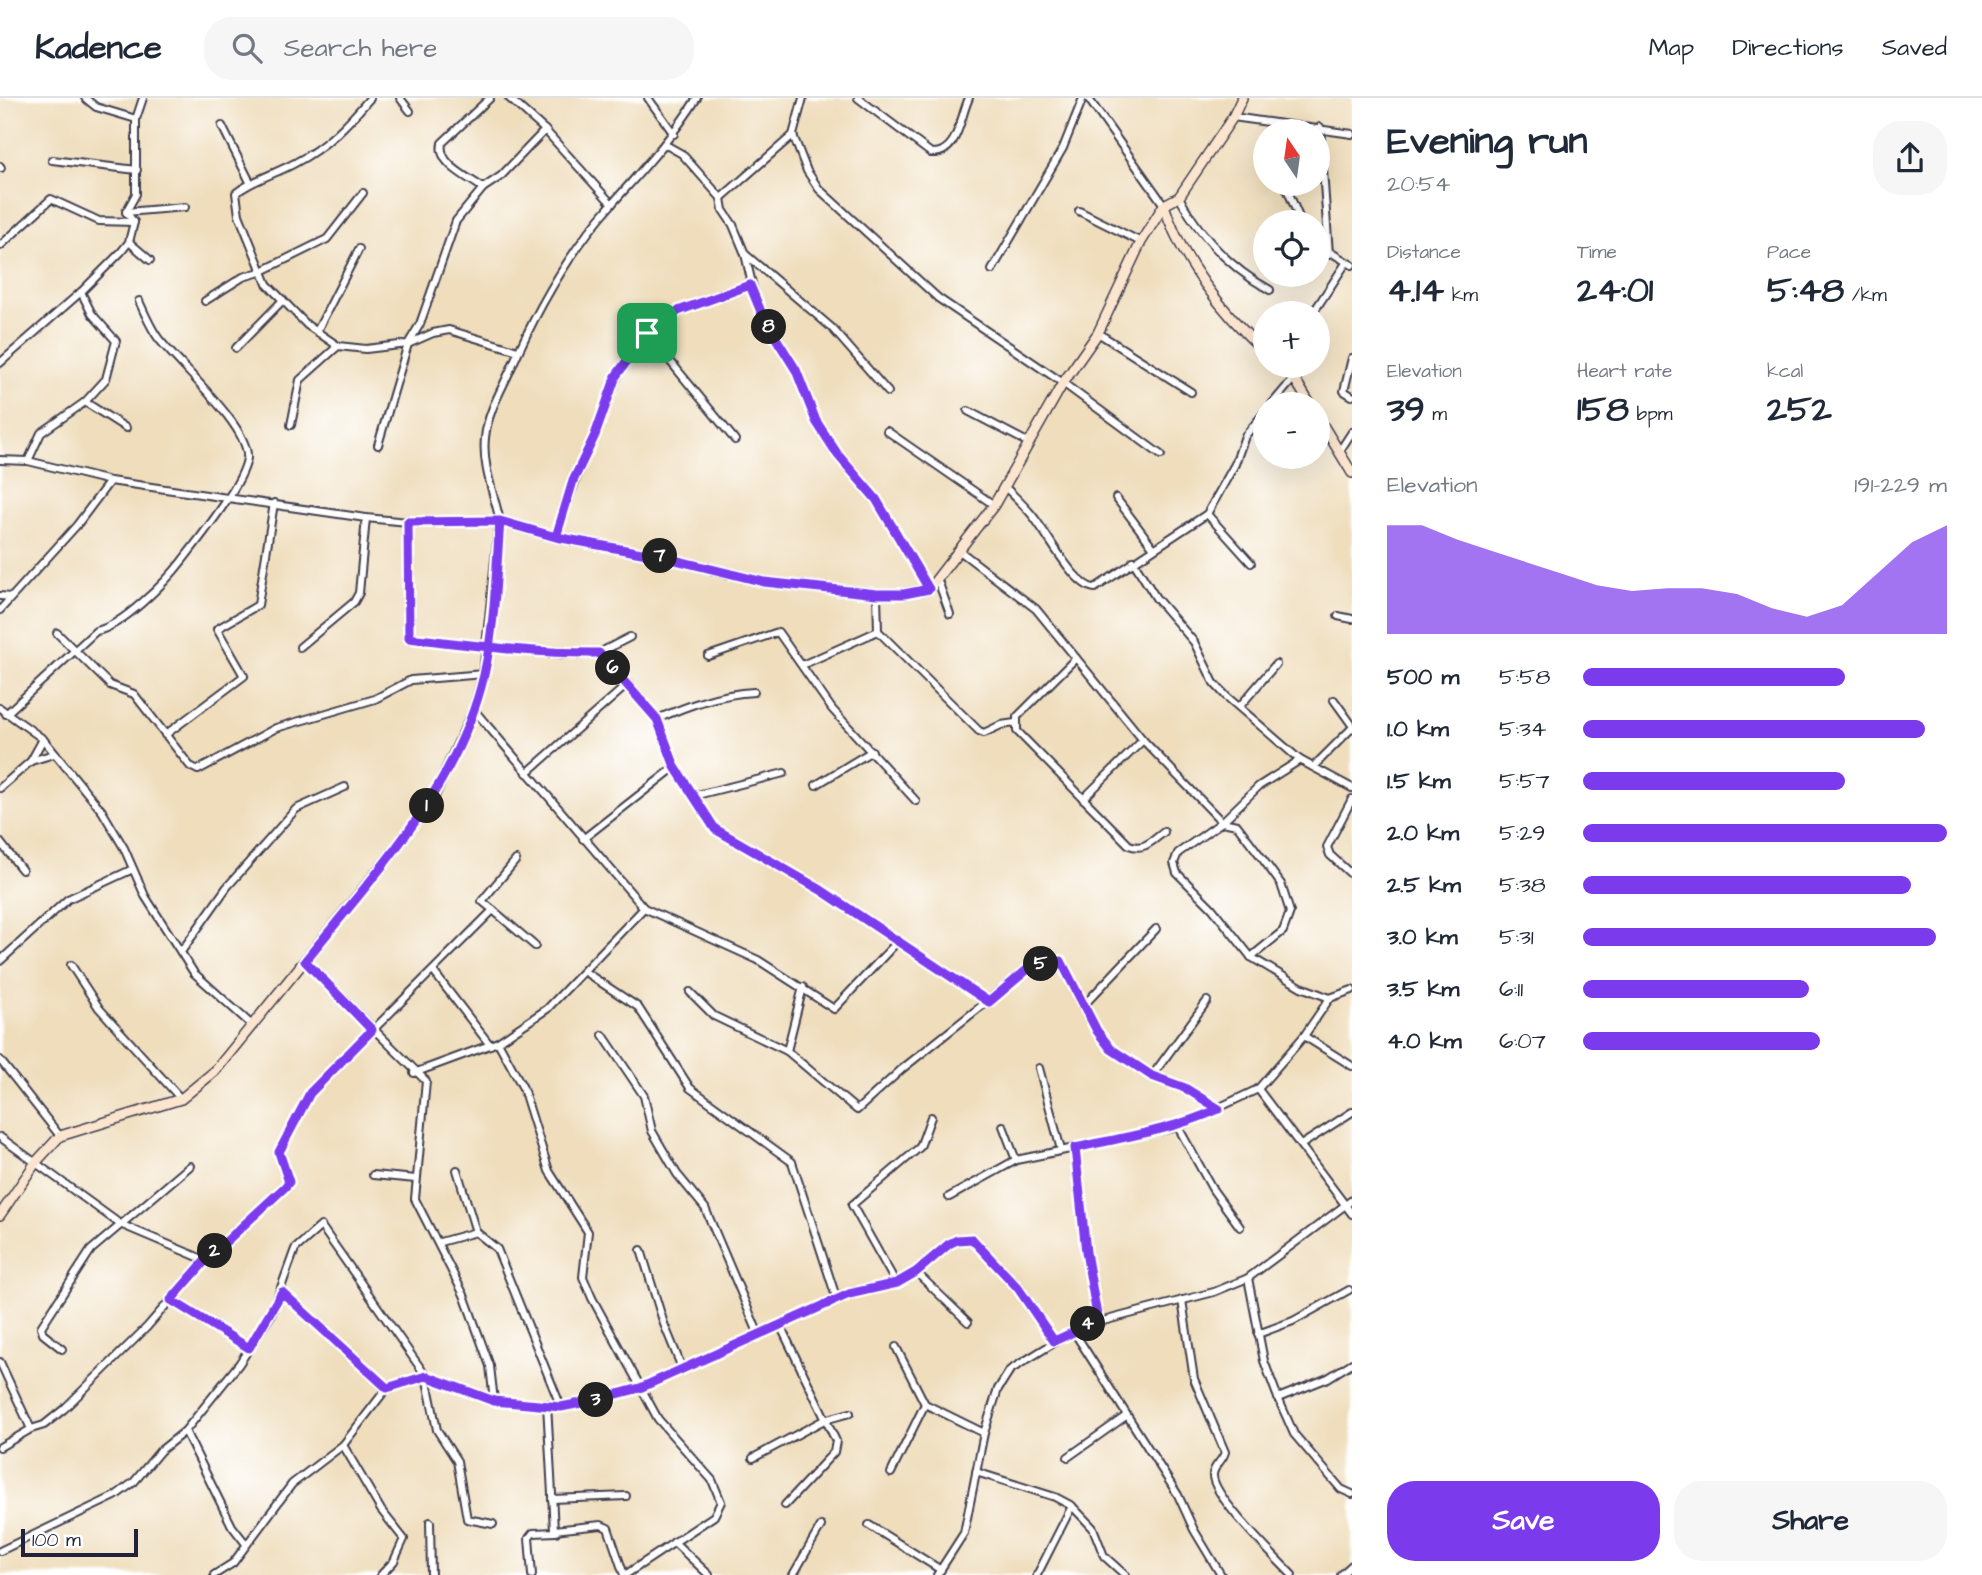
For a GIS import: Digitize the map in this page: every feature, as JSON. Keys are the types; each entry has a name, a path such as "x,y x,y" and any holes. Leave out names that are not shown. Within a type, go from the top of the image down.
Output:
{"street":[{"path":"85,98 96,107 136,119"},
{"path":"126,212 136,194 136,119 143,98"},
{"path":"370,98 339,134 313,153 288,167 250,182 236,193 260,272 282,300 338,346 366,349 408,344 433,333 449,330 518,351"},
{"path":"400,98 410,111"},
{"path":"483,188 444,160 441,148 442,143 490,98"},
{"path":"509,98 545,130 612,204"},
{"path":"648,98 674,134"},
{"path":"0,1215 36,1163 60,1136 181,1098 215,1071 434,796 474,710 484,674 500,521 484,457 488,421 518,351 576,250 612,204 666,145 698,98"},
{"path":"721,198 793,135 803,98"},
{"path":"858,98 931,153 940,154 946,151 959,130 969,98"},
{"path":"992,270 1063,148 1083,98"},
{"path":"1088,98 1164,205 1171,228 1186,254 1213,292 1253,338"},
{"path":"929,589 936,576 961,552 994,505 1063,383 1098,333 1141,242 1164,205 1179,197 1233,117 1242,98"},
{"path":"1233,117 1253,119"},
{"path":"222,126 250,182"},
{"path":"1330,129 1352,134"},
{"path":"378,445 408,344 420,324 456,221 483,188 501,176 545,130"},
{"path":"793,135 807,171 819,189 938,298 1063,383 1161,455"},
{"path":"666,145 682,154 721,198 723,210 733,225 745,254 750,285 764,319 796,370 816,421 838,455 876,499 929,589"},
{"path":"52,160 137,170"},
{"path":"205,301 243,277 260,272 327,239 363,193"},
{"path":"1179,197 1195,226 1223,255 1242,274 1270,290"},
{"path":"0,246 51,199 99,221 134,222"},
{"path":"126,212 185,207"},
{"path":"1079,211 1141,242"},
{"path":"126,212 134,222"},
{"path":"0,363 81,292 129,242 134,222"},
{"path":"129,242 150,260"},
{"path":"317,331 359,250"},
{"path":"745,254 832,328 888,393"},
{"path":"1321,301 1349,264 1330,254"},
{"path":"556,537 573,481 595,435 616,376 647,333 678,311 750,285"},
{"path":"28,461 41,433 85,402 106,379 116,341 92,314 81,292"},
{"path":"236,348 282,300"},
{"path":"6,714 96,631 110,626 173,572 240,481 247,456 238,431 204,388 158,338 139,302"},
{"path":"647,333 735,440"},
{"path":"1098,333 1191,392"},
{"path":"291,425 300,380 338,346"},
{"path":"1352,358 1343,391 1352,396"},
{"path":"1282,392 1294,378 1303,392"},
{"path":"85,402 126,428"},
{"path":"968,411 1029,443"},
{"path":"1005,487 1032,515 1069,567 1086,586 1095,588 1153,547 1207,514 1235,464 1245,436 1253,426"},
{"path":"887,431 994,505"},
{"path":"1339,452 1352,432"},
{"path":"1330,437 1352,473"},
{"path":"0,460 28,461 110,481 366,518 408,522 500,521 556,537 663,557 764,582 877,594 904,594 929,589"},
{"path":"0,610 77,525 110,481"},
{"path":"1116,498 1153,547"},
{"path":"165,734 244,676 217,629 258,605 260,601 274,503"},
{"path":"1207,514 1251,563"},
{"path":"300,647 354,602 359,593 366,518"},
{"path":"408,522 409,638 561,654 599,653 630,637"},
{"path":"961,552 1036,609 1143,740 1222,822 1237,825 1281,884 1290,912 1283,931 1251,957"},
{"path":"1133,561 1156,598 1194,642 1214,683 1300,760 1352,788"},
{"path":"936,576 950,614"},
{"path":"877,594 878,631 979,731 984,733 1000,725 1015,723"},
{"path":"0,596 11,597"},
{"path":"1338,616 1352,619"},
{"path":"802,666 878,631"},
{"path":"708,656 778,632 832,709 916,801"},
{"path":"57,633 110,685 134,694 190,766 198,770 276,728 375,699 411,680 484,674"},
{"path":"599,653 657,719 675,767 715,829 821,890 989,1002"},
{"path":"1076,658 1017,717 1017,731 1129,845 1137,848 1146,845 1164,832"},
{"path":"1240,706 1276,664"},
{"path":"527,773 628,684"},
{"path":"657,719 728,694 754,692"},
{"path":"1313,767 1352,726 1334,700"},
{"path":"0,708 43,739 102,811 124,848 145,896 194,973 253,1026"},
{"path":"474,710 644,908 758,960 834,1009 898,942"},
{"path":"0,788 31,761 43,739"},
{"path":"1083,799 1143,740"},
{"path":"816,785 872,751"},
{"path":"31,761 54,754"},
{"path":"1300,760 1259,786 1222,822 1178,853 1174,863 1177,873 1212,908 1251,957 1301,987 1331,998"},
{"path":"583,839 675,767"},
{"path":"694,796 784,773"},
{"path":"181,952 228,887 296,809 345,787"},
{"path":"1352,799 1327,847 1330,855 1352,876"},
{"path":"0,842 22,870"},
{"path":"516,860 482,901 535,946"},
{"path":"0,961 68,899 133,869"},
{"path":"414,1073 498,1042 547,1009 644,908"},
{"path":"0,1447 44,1425 65,1409 171,1300 205,1261 285,1187 289,1182 279,1152 303,1103 493,910"},
{"path":"1083,1006 1156,929"},
{"path":"305,961 414,1073 426,1082 415,1199 440,1242 464,1295 490,1366 494,1401"},
{"path":"690,992 714,1016 787,1051 857,1110 902,1069 1028,969 1061,961 1083,1006 1111,1049 1152,1076 1185,1088 1219,1109"},
{"path":"71,965 99,1008 181,1098"},
{"path":"433,971 490,1045"},
{"path":"585,972 638,1007 690,1088 792,1162 837,1300"},
{"path":"787,1051 803,987"},
{"path":"949,1197 1016,1160 1178,1127 1258,1089 1304,1036 1331,998 1352,990"},
{"path":"1152,1076 1207,1002"},
{"path":"603,1035 644,1096 652,1131 671,1163 705,1208 759,1335"},
{"path":"1304,1036 1352,1066"},
{"path":"498,1042 523,1088 549,1171 588,1232 583,1277 658,1419 712,1480 722,1502 714,1516 624,1575 608,1528 601,1525 558,1532 533,1532 529,1538 532,1575"},
{"path":"0,1060 60,1136"},
{"path":"1039,1068 1061,1150"},
{"path":"1258,1089 1349,1202 1352,1214"},
{"path":"1301,1145 1352,1112"},
{"path":"897,1283 852,1205 920,1147 931,1117"},
{"path":"1003,1126 1016,1160"},
{"path":"1178,1127 1213,1190 1240,1227"},
{"path":"0,1137 120,1224 205,1261"},
{"path":"1075,1148 1086,1252 1098,1321"},
{"path":"62,1349 43,1334 41,1327 91,1250 190,1166"},
{"path":"457,1170 476,1232 497,1249 561,1407"},
{"path":"373,1175 416,1179"},
{"path":"869,1525 939,1572 964,1533 985,1433 1003,1378 1010,1370 1054,1341 1098,1321 1214,1292 1248,1278 1349,1202"},
{"path":"0,1551 115,1496 134,1482 160,1451 185,1432 249,1348 282,1292 295,1250 321,1226 426,1376 437,1430 457,1461 467,1519 493,1524"},
{"path":"440,1242 476,1232"},
{"path":"214,1575 233,1563 292,1484 343,1445 387,1388 426,1376 494,1401 522,1406 547,1404 561,1407 640,1388 837,1300 897,1283 916,1272 949,1244 957,1240 972,1239 1018,1288 1054,1341"},
{"path":"641,1250 664,1324 682,1368"},
{"path":"916,1272 968,1322"},
{"path":"1248,1278 1258,1334 1278,1398 1294,1434 1341,1489 1352,1494"},
{"path":"1258,1334 1293,1321 1349,1290"},
{"path":"282,1292 387,1388"},
{"path":"171,1300 249,1348"},
{"path":"1182,1300 1194,1379 1225,1452 1214,1468 1215,1485 1234,1512 1292,1575"},
{"path":"780,1325 836,1441 834,1452 785,1505"},
{"path":"1074,1332 1178,1495 1194,1530 1221,1575"},
{"path":"896,1347 925,1404 985,1433"},
{"path":"0,1362 32,1429"},
{"path":"1278,1398 1328,1378 1352,1363"},
{"path":"547,1404 552,1526 558,1532"},
{"path":"891,1473 925,1404"},
{"path":"753,1458 824,1420 850,1413"},
{"path":"1068,1457 1126,1416"},
{"path":"185,1432 232,1526 246,1544"},
{"path":"343,1445 381,1510 404,1539 394,1561 381,1575"},
{"path":"976,1472 1055,1497 1072,1506 1093,1528 1104,1556 1125,1575"},
{"path":"552,1499 626,1496"},
{"path":"1037,1575 1072,1506"},
{"path":"430,1522 431,1575"},
{"path":"793,1575 821,1526"},
{"path":"674,1542 709,1575"},
{"path":"1341,1575 1352,1565"}],"route":[{"path":"647,333 616,376 595,435 573,481 556,537 500,521 488,646 474,710 434,796 393,852 305,961 372,1030 332,1069 303,1103 280,1146 279,1158 289,1182 227,1239 171,1300 249,1348 271,1315 282,1292 387,1388 415,1377 426,1376 494,1401 522,1406 547,1404 561,1407 640,1388 849,1294 897,1283 916,1272 949,1244 957,1240 972,1239 1018,1288 1054,1341 1098,1321 1086,1252 1075,1148 1178,1127 1219,1109 1185,1088 1152,1076 1111,1049 1097,1031 1061,961 1049,961 1028,969 989,1002 821,890 715,829 675,767 657,719 599,653 561,654 488,646 409,638 408,522 500,521 556,537 663,557 764,582 877,594 904,594 929,589 876,499 838,455 816,421 796,370 764,319 750,285 678,311 647,333"}]}
